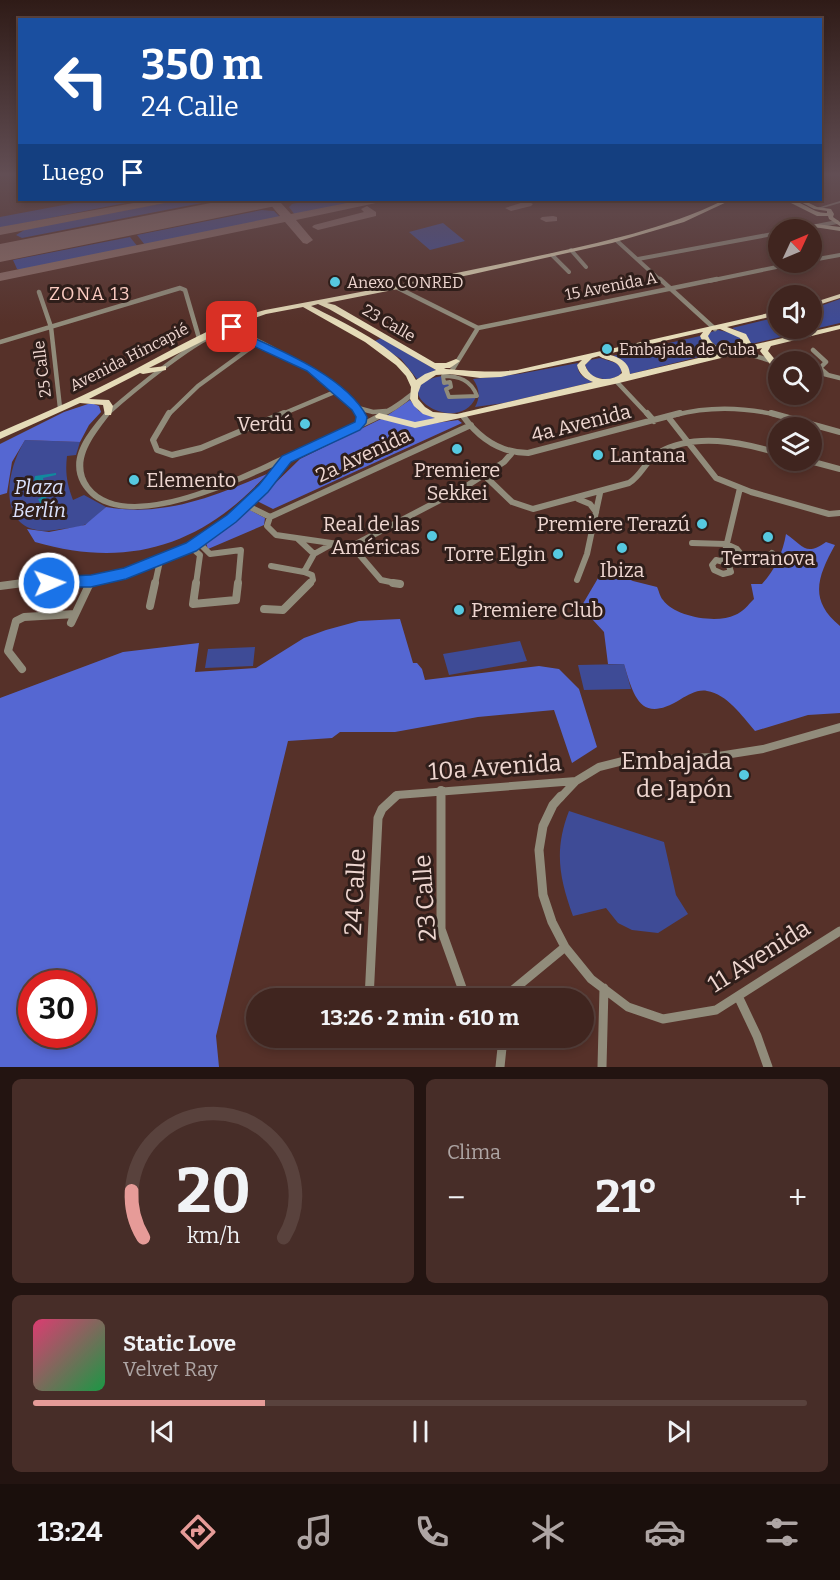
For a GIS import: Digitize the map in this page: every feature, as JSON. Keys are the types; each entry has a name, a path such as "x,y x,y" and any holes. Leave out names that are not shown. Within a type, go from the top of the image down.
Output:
{"main road":[{"path":"334,303 616,240 671,224"},
{"path":"822,227 840,229"},
{"path":"822,302 840,296"},
{"name":"23 Calle","path":"319,302 334,303 381,335 446,373"},
{"name":"Avenida Hincapié","path":"0,436 74,403 199,338 244,318 319,302"},
{"name":"23 Calle","path":"304,305 398,361 411,375 417,404 429,413 466,419"},
{"path":"414,389 428,375 446,373 495,375 593,356 768,316"},
{"path":"379,417 415,425 466,419 840,327"},
{"path":"714,329 730,330 743,336 748,345 739,351 722,351 710,346 704,339 714,329"},
{"path":"368,342 381,335"},
{"path":"768,344 765,349 765,354 768,356"},
{"path":"174,361 177,350 192,349"},
{"path":"593,356 613,358 623,365 626,373 615,381 595,380 584,374 581,369 582,361 593,356"},
{"path":"430,363 445,366 456,361"},
{"path":"131,374 163,369"},
{"path":"74,403 103,401 108,404 108,413"}],"street":[{"path":"639,259 768,235"},
{"path":"616,240 672,288 714,329"},
{"path":"571,250 586,267"},
{"path":"552,255 569,272"},
{"path":"822,258 840,255"},
{"name":"15 Avenida A","path":"478,328 768,269"},
{"path":"0,342 182,288 199,338"},
{"path":"398,288 478,328 446,373 444,383 450,382 451,387 446,389 449,396 477,396 475,389 467,381 446,373"},
{"name":"25 Calle","path":"39,292 51,327 60,408"},
{"path":"234,333 232,327 244,318"},
{"path":"356,428 362,419 357,408 304,365 234,333 222,332 174,361 131,392 108,413 92,432 81,456 80,472 90,492 102,501 114,504 143,505 187,498 213,490 286,459 356,428 379,417 414,389"},
{"path":"258,343 183,399 155,432 153,440 157,450 172,455 201,448 337,391"},
{"path":"813,350 826,362 819,368 828,375"},
{"path":"739,351 768,360"},
{"path":"822,374 840,378"},
{"path":"615,381 654,421"},
{"name":"4a Avenida","path":"352,546 484,476 509,459 511,454 528,453 700,409 739,407 768,412 840,432"},
{"path":"357,408 378,412 390,410"},
{"path":"669,418 691,444 710,473 740,488 825,513 840,513"},
{"path":"466,419 494,446 511,454"},
{"name":"2a Avenida","path":"270,517 466,419"},
{"path":"484,476 523,508 538,509 600,493 636,480 659,453 691,444 732,442 768,451"},
{"path":"0,586 91,581 126,573 160,561 191,547 214,533 270,481 286,459"},
{"path":"822,464 840,469"},
{"path":"723,560 740,488"},
{"path":"577,580 587,554 600,493"},
{"path":"577,498 590,504 596,512"},
{"path":"246,505 270,517 267,525 272,532 298,539 352,546 381,580 400,584"},
{"path":"298,539 314,555"},
{"path":"191,547 200,555 192,604 236,600 241,550 210,554 198,543"},
{"path":"692,543 726,544 737,549 739,554 763,563 769,562 772,553"},
{"path":"304,572 314,555 332,544"},
{"path":"150,606 160,561"},
{"path":"264,609 279,612 285,609 312,582 313,577 304,572 271,566"},
{"path":"70,623 91,581"},
{"path":"22,669 8,651 16,621 24,617 75,614"},
{"name":"10a Avenida","path":"397,795 576,781 599,767 623,761 712,757 763,749 840,728"},
{"path":"576,781 553,805 543,826 539,850 543,895 552,922 565,947 591,979 604,988 602,1067"},
{"name":"23 Calle","path":"441,790 441,929 462,988"},
{"name":"24 Calle","path":"370,988 378,818 382,809 397,795"},
{"name":"11 Avenida","path":"604,988 628,1008 663,1019 716,1010 840,931"},
{"path":"517,988 565,947"},
{"path":"738,996 757,1036 768,1067"},
{"path":"500,1067 501,1048"}],"green space":[{"path":"0,224 21,224 0,228"},
{"path":"54,224 95,224 22,238 16,235 26,229"},
{"path":"193,224 247,224 145,245 137,235"},
{"path":"444,224 465,241 430,250 409,232"},
{"path":"130,237 138,247 25,270 17,269 13,260"},
{"path":"840,299 840,323 822,327 822,305"},
{"path":"768,319 768,339 772,339 751,344 746,335 732,328"},
{"path":"718,330 737,334 745,344 742,349 731,350 714,344 707,336"},
{"path":"700,336 708,347 719,352 630,374 626,364 612,356"},
{"path":"381,338 436,370 417,379 401,359 373,342"},
{"path":"600,358 616,363 622,369 620,375 605,379 590,375 585,365 590,360"},
{"path":"578,363 579,373 593,382 504,403 475,407 479,392 473,379 519,374"},
{"path":"442,376 444,384 449,382 450,387 445,389 449,397 476,397 467,409 454,413 441,412 420,399 418,390 425,382"},
{"name":"Plaza Berlín","path":"25,440 80,442 76,455 67,456 67,478 73,500 84,495 106,507 90,522 79,527 41,531 26,526 16,517 11,505 9,490 17,456"},
{"path":"520,641 527,661 449,675 443,654"},
{"path":"255,647 253,666 205,668 208,649"},
{"path":"624,664 631,689 584,690 578,665"},
{"path":"569,811 664,842 676,895 688,914 658,933 632,930 618,923 606,908 573,916 564,889 560,864 561,838"}],"shaded area":[{"path":"410,400 419,411 437,419 415,423 385,417"},
{"path":"91,403 99,406 101,412 89,425 80,442 25,440 12,462 7,493 0,495 0,444 64,412"},
{"path":"381,419 414,426 458,420 462,423 273,509 257,501 300,459"},
{"path":"56,473 56,475 43,478 47,503 48,505 54,503 57,510 46,513 38,499 41,498 40,493 32,494 35,476"},
{"path":"267,474 242,499 216,519 190,534 162,545 132,551 101,553 69,550 35,542 27,529 49,532 85,525 106,507 149,509 188,503"},
{"path":"248,509 265,518 264,525 208,549 206,543 208,541"},
{"path":"786,534 804,548 813,549 826,542 835,545 824,567 819,587 823,607 840,626 840,713 808,715 755,731 728,701 707,691 693,693 657,709 641,704 636,697 624,664 608,664 604,632 581,607 604,568 633,581 657,587 660,596 669,606 686,615 707,619 727,618 740,612 754,599 751,584 762,584 771,573 781,554"},
{"path":"400,619 413,663 417,663 422,669 425,680 539,666 559,669 579,689 597,747 572,763 554,710 478,717 395,732 340,732 332,738 288,741 216,1036 219,1067 0,1067 0,698 123,652 199,643 195,672 256,668 304,638 359,621"}],"taxiway":[{"path":"0,231 38,224"},
{"path":"0,277 260,224"},
{"path":"293,224 307,240"},
{"path":"318,227 331,224"},
{"path":"0,254 4,252"}],"runway":[{"path":"0,253 147,224"}],"place":[{"name":"Anexo CONRED","path":"335,282"},
{"name":"Embajada de Cuba","path":"607,349"},
{"name":"Verdú","path":"305,424"},
{"name":"Premiere Sekkei","path":"457,449"},
{"name":"Lantana","path":"598,455"},
{"name":"Elemento","path":"134,480"},
{"name":"Premiere Terazú","path":"702,524"},
{"name":"Real de las Américas","path":"432,536"},
{"name":"Terranova","path":"768,537"},
{"name":"Ibiza","path":"622,548"},
{"name":"Torre Elgin","path":"558,554"},
{"name":"Premiere Club","path":"459,610"},
{"name":"Embajada de Japón","path":"744,775"}],"district":[{"name":"ZONA 13","path":"90,294"}],"route":[{"path":"49,583 91,581 126,573 191,547 214,533 231,518 263,488 286,459 356,428 360,423 362,417 357,408 310,369 298,361 234,333 232,327"}]}
